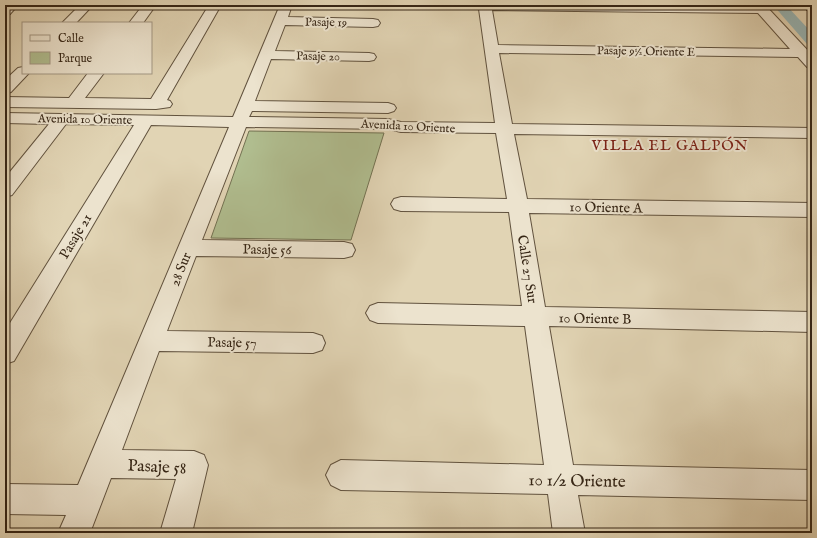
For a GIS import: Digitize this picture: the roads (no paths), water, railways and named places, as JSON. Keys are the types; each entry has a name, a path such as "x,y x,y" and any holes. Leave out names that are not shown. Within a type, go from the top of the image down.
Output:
{"street":[{"path":"5,11 12,5"},
{"path":"70,22 87,5"},
{"path":"137,22 150,5"},
{"name":"Pasaje 21","path":"5,353 215,5"},
{"path":"424,5 760,7 812,64"},
{"name":"Calle 27 Sur","path":"485,6 569,533"},
{"name":"Pasaje 19","path":"283,13 373,22"},
{"name":"28 Sur","path":"74,533 189,248 239,111 266,56 283,13"},
{"name":"Pasaje 9½ Oriente E","path":"491,49 802,53"},
{"name":"Pasaje 20","path":"266,56 369,57"},
{"path":"5,89 22,71"},
{"path":"73,103 95,74"},
{"name":"Avenida 10 Oriente","path":"5,102 73,103 151,112 178,105"},
{"name":"Avenida 10 Oriente","path":"5,118 62,118 151,112 388,108"},
{"name":"Avenida 10 Oriente","path":"239,111 388,124 401,127 504,130 812,132"},
{"path":"5,191 62,118"},
{"name":"10 Oriente A","path":"401,204 812,210"},
{"name":"Pasaje 56","path":"189,248 344,250"},
{"name":"10 Oriente B","path":"378,313 812,322"},
{"name":"Pasaje 57","path":"151,341 313,343"},
{"name":"Pasaje 58","path":"102,464 194,465 176,533"},
{"name":"10 1/2 Oriente","path":"342,475 812,485"},
{"path":"5,499 88,500"}],"waterway":[{"path":"779,5 812,41"}],"district":[{"name":"VILLA EL GALPÓN","path":"670,145"}]}
